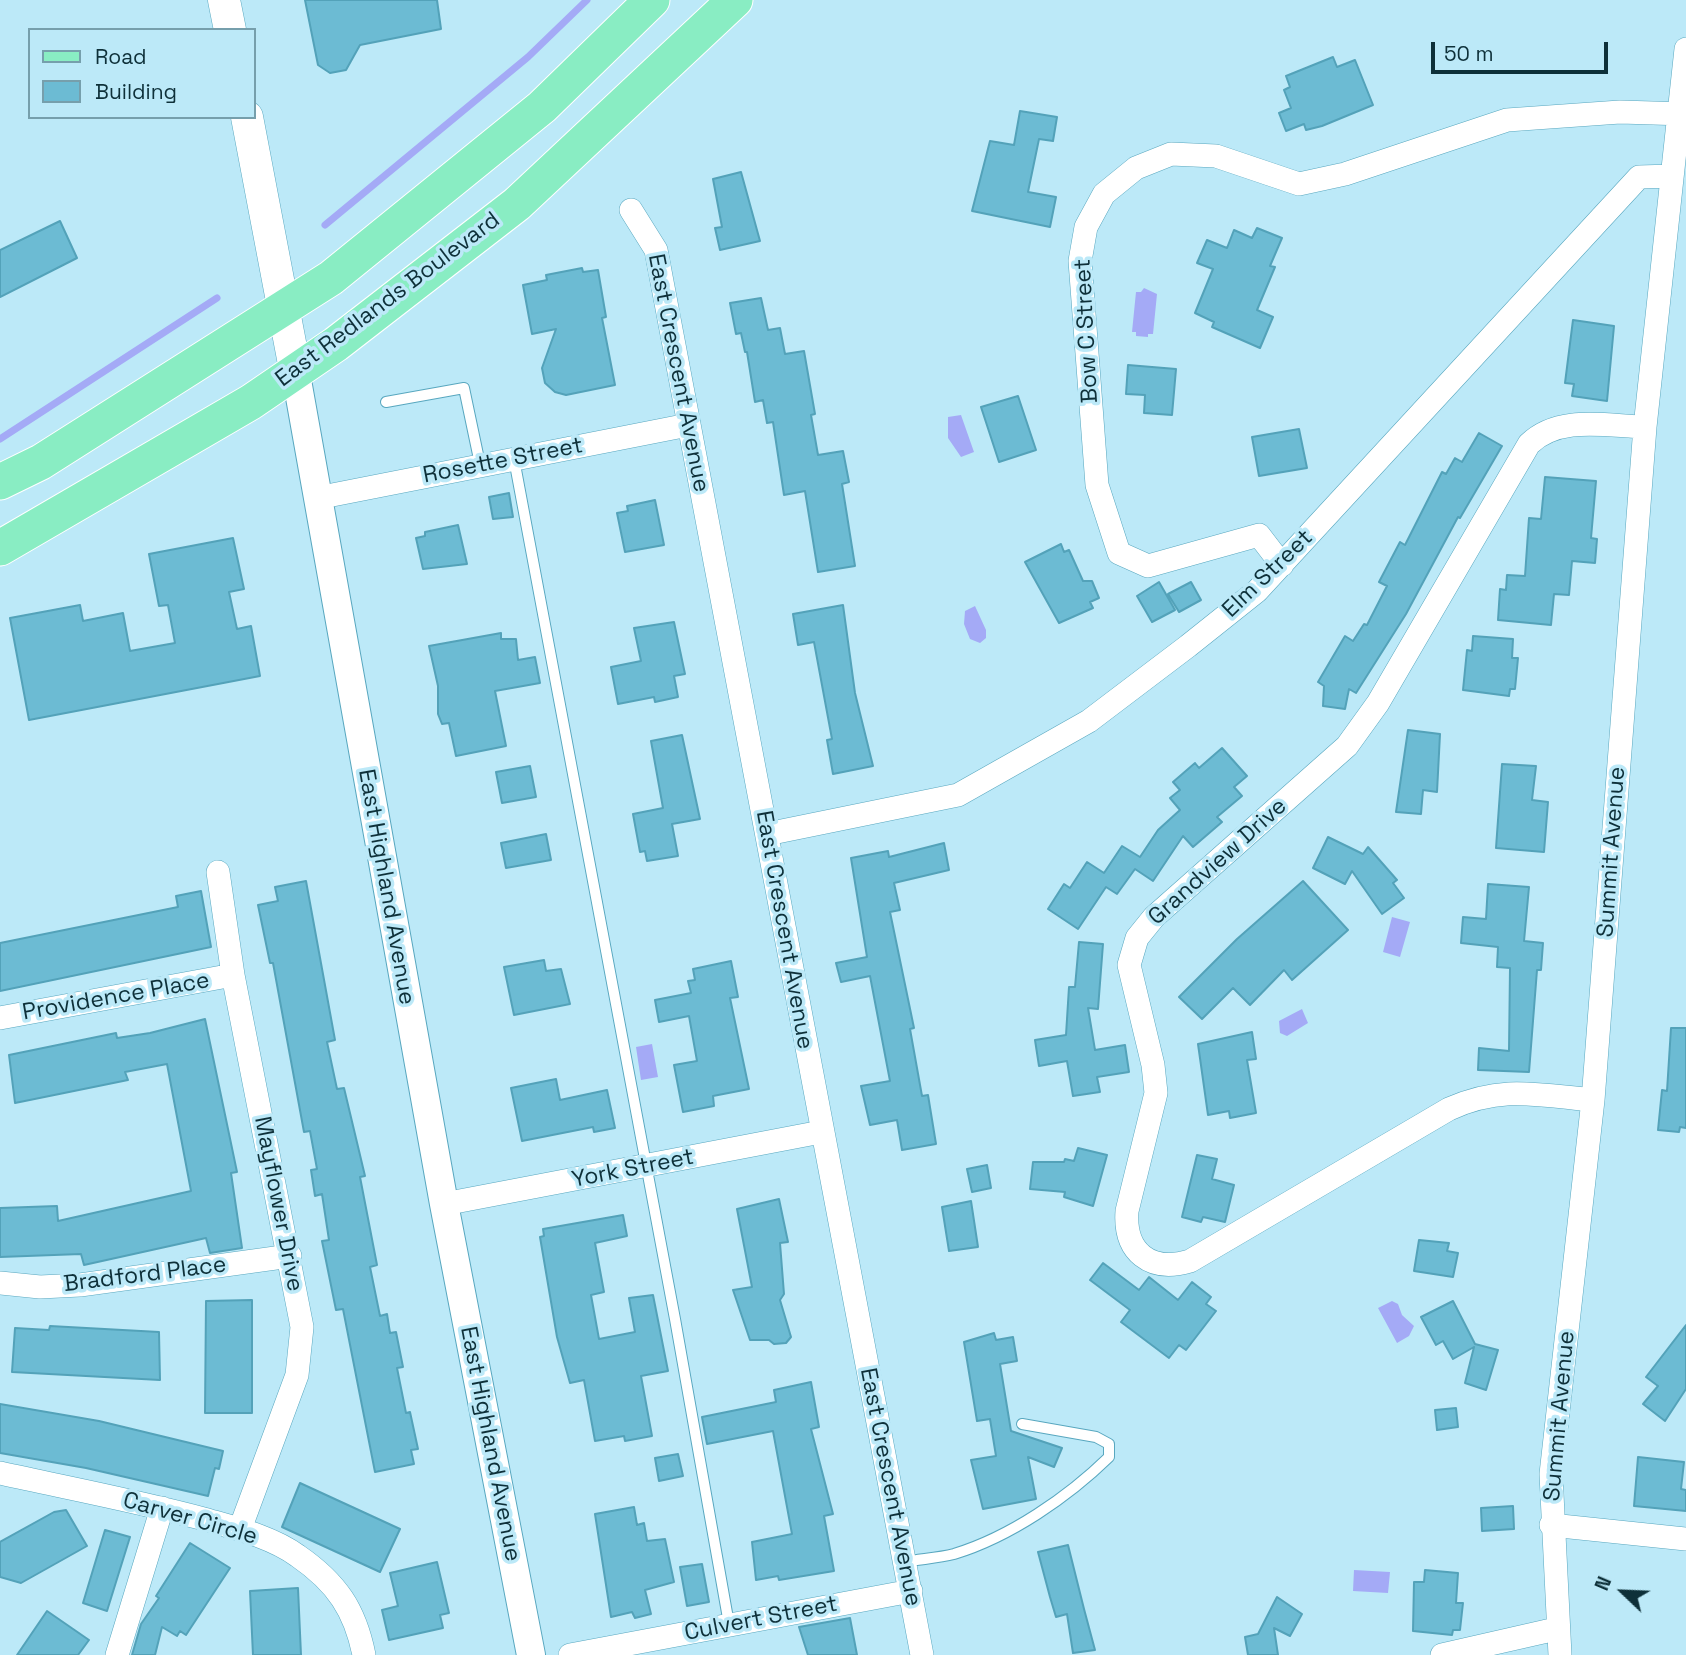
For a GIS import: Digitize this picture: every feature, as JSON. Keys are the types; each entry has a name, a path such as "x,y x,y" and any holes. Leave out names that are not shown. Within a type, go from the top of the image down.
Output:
{"main road":[{"path":"224,0 230,28"},
{"path":"0,482 41,462 284,310 342,270 542,107 652,0"},
{"name":"East Redlands Boulevard","path":"0,548 251,402 295,369 336,344 517,204 735,0"},
{"name":"East Highland Avenue","path":"247,119 295,369"}],"street":[{"name":"Summit Avenue","path":"1560,1655 1556,1629 1551,1474 1593,1100 1645,427 1672,176 1684,115 1686,48"},
{"name":"Bow C Street","path":"1282,565 1259,535 1148,566 1119,553 1097,485 1080,261 1086,227 1104,194 1136,168 1171,154 1216,156 1300,184 1345,174 1507,120 1620,112 1684,115"},
{"name":"Elm Street","path":"767,834 958,795 1089,721 1257,591 1639,177 1672,176"},
{"name":"East Crescent Avenue","path":"631,210 656,250 922,1655"},
{"name":"East Highland Avenue","path":"295,369 444,1204 531,1655"},
{"name":"Rosette Street","path":"317,498 688,425"},
{"name":"Grandview Drive","path":"1593,1100 1504,1092 1477,1096 1449,1109 1190,1261 1178,1265 1154,1263 1129,1241 1126,1229 1127,1211 1156,1093 1153,1066 1129,965 1138,938 1154,917 1347,746 1378,703 1529,444 1539,434 1555,427 1645,427"},
{"name":"Mayflower Drive","path":"218,872 233,975 302,1327 300,1362 240,1529"},
{"name":"Providence Place","path":"0,1018 233,975"},
{"name":"York Street","path":"444,1204 646,1168 821,1132"},
{"name":"Bradford Place","path":"0,1283 40,1287 80,1285 289,1256"},
{"name":"Carver Circle","path":"0,1473 162,1508 240,1529 295,1553 324,1577 358,1624 364,1655"},
{"path":"117,1655 162,1508"},
{"path":"1551,1525 1686,1539"},
{"name":"Culvert Street","path":"570,1655 911,1591"},
{"path":"1442,1655 1556,1629"}],"lane":[{"path":"386,402 464,388 480,464"},
{"path":"514,459 729,1624"},
{"path":"905,1562 953,1554 1004,1533 1086,1479 1109,1457 1109,1444 1096,1437 1022,1424"}],"water":[{"path":"1144,288 1157,294 1153,334 1148,334 1148,337 1136,336 1136,332 1132,332 1136,292 1141,292"},
{"path":"961,415 974,452 961,457 948,438 948,417"},
{"path":"975,606 986,630 986,638 980,643 970,639 964,624 965,611"},
{"path":"1392,917 1410,922 1400,957 1383,952"},
{"path":"1302,1009 1308,1023 1287,1036 1280,1033 1279,1021"},
{"path":"652,1044 658,1077 641,1080 636,1047"},
{"path":"1392,1301 1398,1304 1402,1315 1414,1326 1409,1336 1397,1343 1378,1308"},
{"path":"1354,1570 1390,1572 1388,1593 1353,1591"}],"building":[{"path":"305,0 437,0 441,29 360,45 346,70 330,73 318,65"},
{"path":"1333,57 1337,67 1355,60 1373,105 1322,126 1306,130 1304,124 1286,131 1279,113 1291,108 1284,90 1290,87 1286,76"},
{"path":"1020,111 1057,117 1053,141 1039,139 1028,192 1056,197 1050,227 972,211 990,141 1014,145"},
{"path":"741,172 760,241 720,250 715,228 722,227 713,179"},
{"path":"60,221 77,258 0,297 0,250"},
{"path":"1257,228 1282,238 1270,266 1275,267 1257,310 1273,317 1260,348 1212,327 1214,322 1195,313 1213,269 1197,263 1207,240 1227,248 1234,230 1252,238"},
{"path":"582,268 583,272 598,270 606,317 602,318 615,385 566,395 555,392 545,383 542,368 556,329 532,334 523,285 547,280 546,275"},
{"path":"761,298 768,330 780,328 785,354 804,351 815,414 811,415 818,455 843,451 849,482 842,484 855,566 818,572 805,491 784,495 773,422 767,423 763,400 755,402 747,352 741,333 736,334 730,303"},
{"path":"1573,320 1614,326 1607,401 1572,396 1574,384 1565,383"},
{"path":"1128,365 1176,369 1172,415 1144,413 1145,395 1126,394"},
{"path":"1018,396 1036,450 999,462 981,407"},
{"path":"1299,429 1307,468 1259,476 1252,437"},
{"path":"1479,433 1502,446 1460,518 1458,517 1406,614 1356,693 1349,689 1345,709 1323,706 1324,686 1318,682 1345,636 1353,641 1364,624 1367,625 1387,586 1379,582 1400,542 1405,545 1442,472 1446,474 1455,458 1462,462"},
{"path":"1545,477 1596,481 1591,538 1597,539 1595,563 1572,561 1569,595 1554,594 1551,625 1498,620 1500,589 1506,590 1507,575 1525,576 1529,518 1541,519"},
{"path":"509,493 513,517 493,519 489,497"},
{"path":"655,500 664,545 625,552 617,513 628,511 627,506"},
{"path":"458,525 467,564 423,569 416,538 425,536 425,532"},
{"path":"233,538 244,589 229,592 237,629 251,626 260,676 29,720 10,618 80,605 83,621 123,613 130,651 175,643 168,605 159,606 149,554"},
{"path":"1061,544 1064,552 1069,550 1083,581 1092,581 1099,598 1090,602 1093,608 1059,623 1025,562"},
{"path":"1159,582 1175,610 1152,622 1137,596"},
{"path":"1191,582 1201,600 1179,612 1168,594"},
{"path":"843,605 855,693 873,766 833,774 827,740 832,739 814,642 798,645 793,614"},
{"path":"674,622 685,674 674,676 678,697 655,702 654,697 618,704 611,667 641,661 634,628"},
{"path":"501,633 501,639 516,639 518,660 535,657 540,683 495,691 506,746 456,756 449,723 442,724 438,714 438,686 429,646"},
{"path":"1473,636 1513,639 1512,658 1518,658 1515,689 1510,689 1509,696 1463,690 1467,650 1472,651"},
{"path":"1408,730 1440,734 1437,792 1423,790 1421,814 1396,812"},
{"path":"682,735 700,819 672,824 678,856 647,861 645,851 640,852 633,814 663,808 651,741"},
{"path":"1222,748 1247,776 1234,787 1242,796 1217,817 1222,822 1193,847 1183,836 1153,881 1135,869 1117,894 1106,887 1078,929 1048,909 1064,884 1070,888 1087,862 1104,873 1122,846 1140,857 1158,830 1180,810 1170,798 1180,790 1173,782 1195,763 1199,768"},
{"path":"1502,764 1536,766 1532,800 1548,802 1544,852 1496,848"},
{"path":"530,766 536,797 502,803 496,772"},
{"path":"546,834 551,860 506,868 501,843"},
{"path":"1328,837 1363,854 1368,847 1397,880 1393,883 1404,898 1382,914 1352,871 1345,884 1313,868"},
{"path":"944,843 949,870 894,883 900,910 890,912 914,1028 910,1029 922,1096 928,1095 936,1144 902,1150 897,1120 870,1125 861,1086 890,1081 870,976 841,982 836,963 867,957 851,858 888,851 889,857"},
{"path":"306,881 335,1040 327,1042 337,1089 344,1088 365,1176 360,1177 377,1265 370,1267 380,1316 387,1314 390,1333 396,1332 403,1367 397,1368 406,1413 410,1412 418,1449 411,1450 414,1464 375,1472 343,1309 336,1310 322,1241 329,1240 322,1194 315,1196 311,1170 317,1169 310,1131 304,1132 273,963 270,963 258,905 278,901 275,887"},
{"path":"1303,881 1348,930 1292,980 1284,970 1250,1005 1233,988 1202,1019 1179,997 1237,939"},
{"path":"1488,884 1529,887 1524,941 1543,943 1541,970 1537,970 1529,1072 1478,1070 1479,1048 1509,1051 1510,968 1497,967 1498,947 1461,943 1463,917 1486,919"},
{"path":"201,891 211,947 0,991 0,943 178,907 176,896"},
{"path":"1079,942 1103,944 1098,1009 1088,1008 1095,1050 1125,1045 1129,1072 1097,1077 1100,1092 1073,1096 1067,1061 1039,1066 1035,1040 1066,1035 1069,987 1075,987"},
{"path":"544,960 546,971 561,969 570,1004 514,1015 504,967"},
{"path":"731,961 738,997 730,998 749,1089 713,1096 714,1106 683,1112 674,1065 697,1061 689,1016 659,1022 655,1000 691,993 688,981 695,980 693,969"},
{"path":"205,1019 237,1172 231,1173 242,1248 210,1253 206,1238 84,1265 81,1254 0,1257 0,1208 57,1206 58,1221 191,1191 167,1064 125,1072 128,1080 15,1103 9,1055 116,1033 117,1038 150,1033"},
{"path":"1671,1028 1686,1028 1686,1128 1680,1127 1679,1132 1658,1130 1662,1090 1667,1091"},
{"path":"1252,1032 1256,1059 1247,1060 1256,1113 1230,1118 1229,1111 1208,1115 1198,1044"},
{"path":"556,1079 560,1100 607,1090 615,1128 594,1132 593,1127 522,1141 511,1088"},
{"path":"1078,1148 1107,1155 1093,1206 1064,1197 1065,1192 1030,1189 1033,1162 1064,1162 1065,1159 1074,1161"},
{"path":"1197,1155 1217,1159 1212,1179 1234,1185 1225,1222 1203,1217 1201,1222 1182,1217"},
{"path":"987,1165 991,1188 972,1192 967,1169"},
{"path":"779,1199 788,1242 780,1243 784,1294 780,1300 791,1337 786,1343 774,1344 769,1340 750,1340 733,1290 752,1287 737,1209"},
{"path":"971,1201 978,1247 949,1251 942,1207"},
{"path":"623,1215 627,1236 595,1243 604,1292 591,1295 599,1339 635,1332 629,1298 653,1295 668,1371 641,1376 652,1436 625,1441 624,1436 595,1441 584,1380 570,1383 557,1337 540,1237 544,1236 543,1229"},
{"path":"1419,1240 1449,1243 1447,1251 1458,1253 1453,1277 1414,1271"},
{"path":"1103,1263 1139,1290 1149,1277 1178,1300 1192,1282 1211,1297 1206,1304 1216,1311 1186,1350 1179,1345 1169,1358 1121,1322 1130,1310 1090,1280"},
{"path":"252,1300 252,1413 205,1413 206,1301"},
{"path":"1453,1301 1475,1344 1498,1350 1486,1390 1465,1383 1474,1347 1453,1359 1443,1341 1436,1345 1421,1317"},
{"path":"1686,1325 1686,1389 1665,1421 1643,1404 1658,1386 1646,1377"},
{"path":"50,1326 159,1332 160,1380 12,1372 15,1328 49,1330"},
{"path":"994,1333 996,1340 1013,1337 1017,1361 1000,1364 1011,1431 1062,1448 1054,1467 1028,1457 1036,1499 983,1509 971,1460 996,1456 990,1419 977,1421 964,1342"},
{"path":"811,1382 819,1427 811,1429 833,1514 824,1516 834,1571 779,1580 778,1576 756,1580 752,1542 792,1534 773,1431 707,1444 702,1417 776,1402 774,1390"},
{"path":"0,1404 99,1421 223,1451 219,1469 215,1468 208,1496 86,1468 0,1453"},
{"path":"1456,1408 1458,1427 1437,1430 1435,1410"},
{"path":"678,1454 683,1476 659,1481 655,1458"},
{"path":"1638,1457 1684,1462 1681,1489 1686,1490 1686,1511 1634,1506"},
{"path":"300,1483 400,1529 380,1572 282,1527"},
{"path":"1513,1506 1514,1529 1482,1531 1481,1508"},
{"path":"634,1507 637,1525 644,1523 647,1541 665,1539 674,1582 645,1590 651,1614 635,1618 632,1612 611,1617 595,1514"},
{"path":"66,1510 87,1546 21,1583 0,1577 0,1542 54,1512"},
{"path":"105,1530 130,1537 107,1611 83,1603"},
{"path":"190,1543 230,1568 186,1635 180,1631 177,1636 162,1627 155,1655 132,1655 141,1624"},
{"path":"1068,1545 1095,1650 1073,1653 1067,1614 1056,1617 1038,1552"},
{"path":"437,1562 449,1613 440,1615 443,1628 389,1640 382,1610 398,1606 390,1573"},
{"path":"702,1564 709,1602 687,1606 680,1567"},
{"path":"1425,1570 1458,1573 1456,1603 1463,1603 1460,1630 1453,1630 1452,1635 1413,1631 1414,1582 1424,1582"},
{"path":"298,1588 301,1655 253,1655 250,1591"},
{"path":"1277,1597 1302,1614 1290,1636 1274,1628 1278,1655 1248,1655 1245,1637 1258,1634"},
{"path":"47,1611 89,1640 78,1655 17,1655"},
{"path":"850,1618 857,1655 808,1655 799,1627"}],"waterway":[{"path":"325,225 528,57 587,0"},
{"path":"0,439 217,298"}]}
